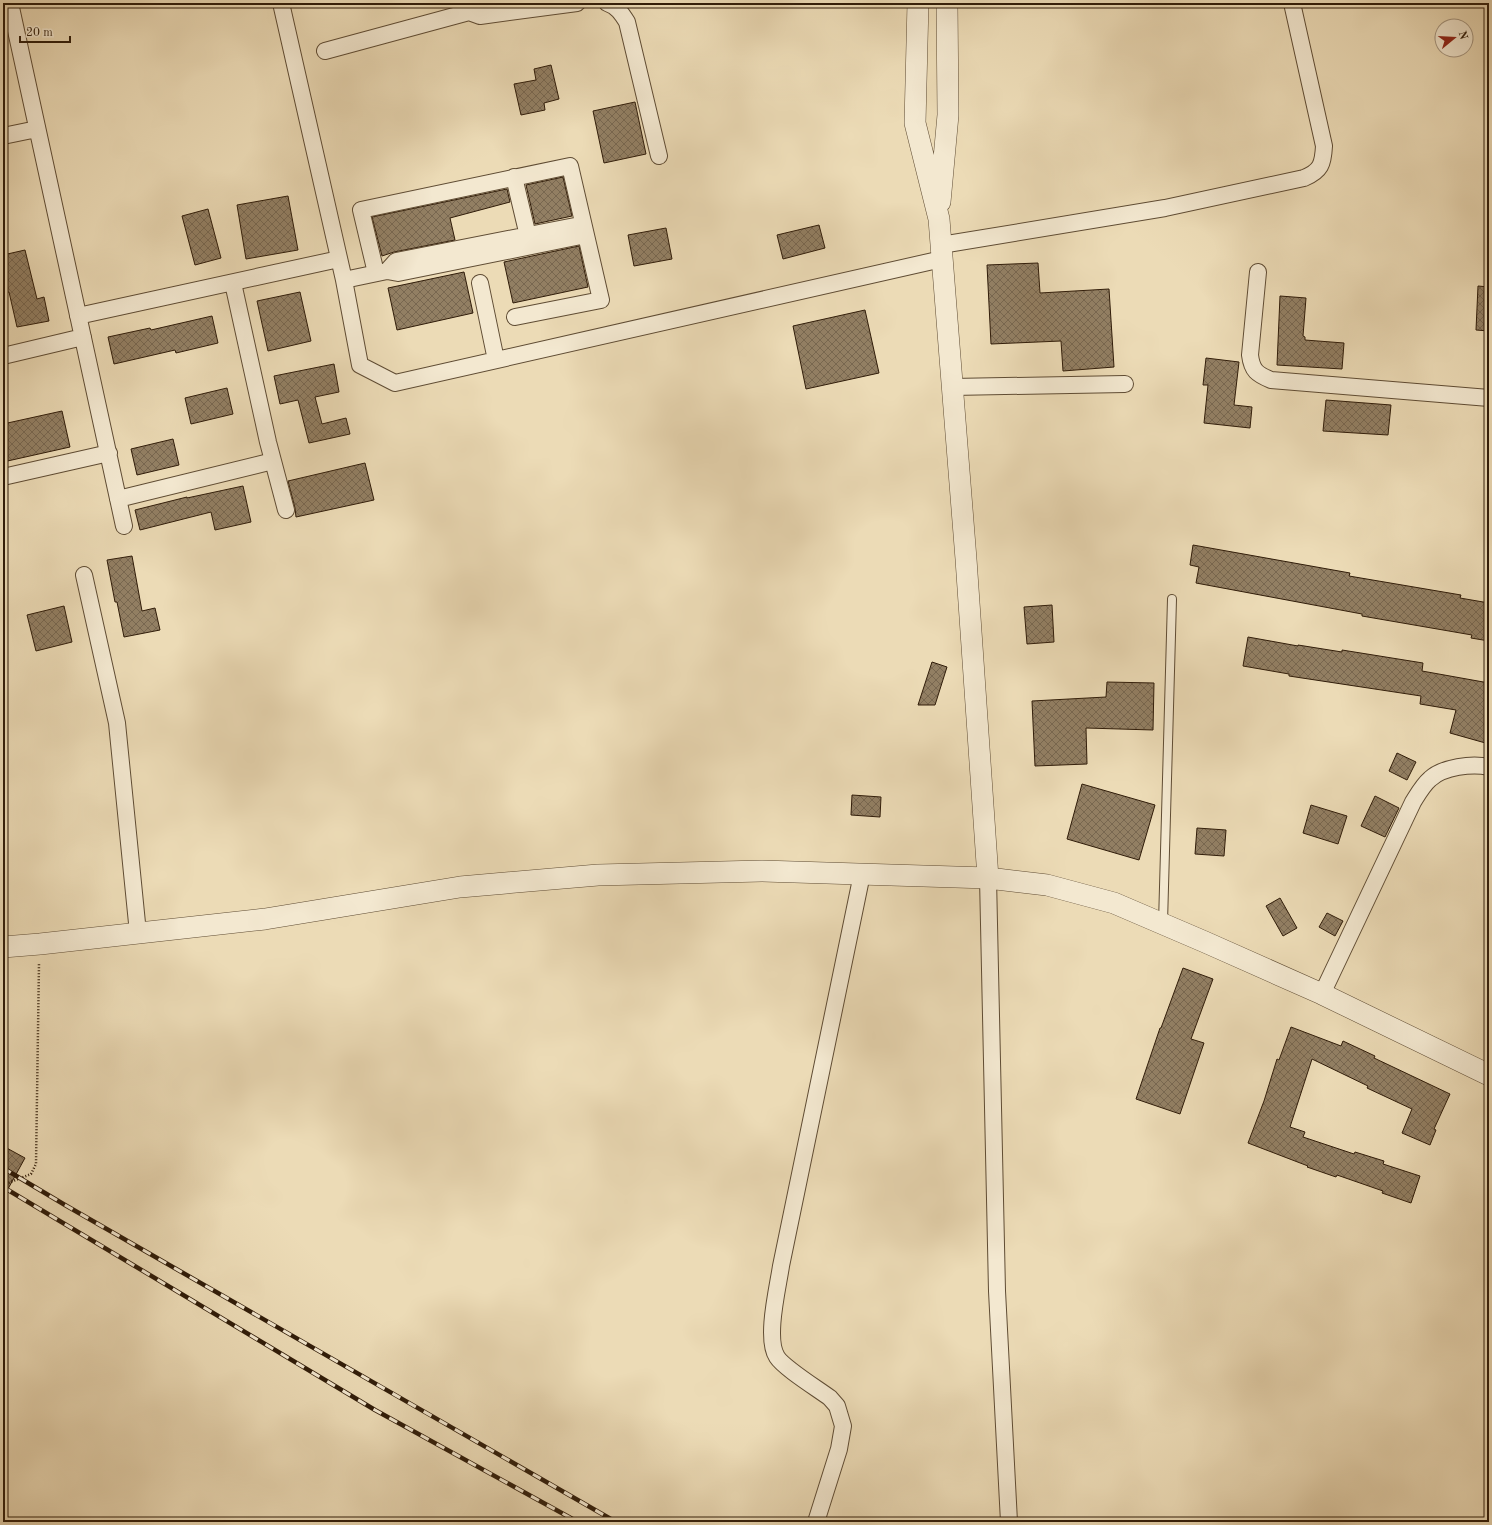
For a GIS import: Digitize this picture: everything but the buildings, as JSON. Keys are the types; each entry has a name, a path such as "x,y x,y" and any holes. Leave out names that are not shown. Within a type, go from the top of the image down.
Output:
{"street":[{"path":"10,3 124,526"},
{"path":"281,3 344,280 360,365 395,383 942,252 1166,208 1304,178 1316,173 1322,164 1324,146 1292,3"},
{"path":"325,51 468,8 480,16 494,16 577,3"},
{"path":"608,3 620,11 627,22 659,156"},
{"path":"918,3 916,123 939,219 967,567 988,878 996,1291 1009,1522"},
{"path":"939,219 948,116 947,3"},
{"path":"3,136 37,129"},
{"path":"381,272 361,210 570,166 601,300 515,317"},
{"path":"514,177 528,236"},
{"path":"344,280 381,272 398,273 585,230"},
{"path":"381,272 396,261 528,236 585,230"},
{"path":"78,316 338,259"},
{"path":"1258,272 1250,355 1252,365 1256,372 1262,376 1271,380 1489,398"},
{"path":"233,283 273,461 286,510"},
{"path":"480,284 496,360"},
{"path":"3,356 83,337"},
{"path":"952,387 1125,384"},
{"path":"3,477 108,453"},
{"path":"118,499 273,461"},
{"path":"84,575 117,723 138,933"},
{"path":"1322,994 1413,802 1428,780 1435,775 1455,767 1474,765 1489,767"},
{"path":"3,947 265,919 460,887 590,876 762,871 988,878 1047,885 1114,903 1322,994 1489,1075"},
{"path":"816,1522 839,1449 843,1426 837,1406 830,1398 777,1357 772,1345 772,1330 781,1266 862,874"}],"lane":[{"path":"1163,924 1172,599"}],"path":[{"path":"3,1185 31,1174 36,1164 40,944"}],"railway":[{"path":"3,1168 616,1522"},
{"path":"3,1187 375,1410 578,1522"}]}
